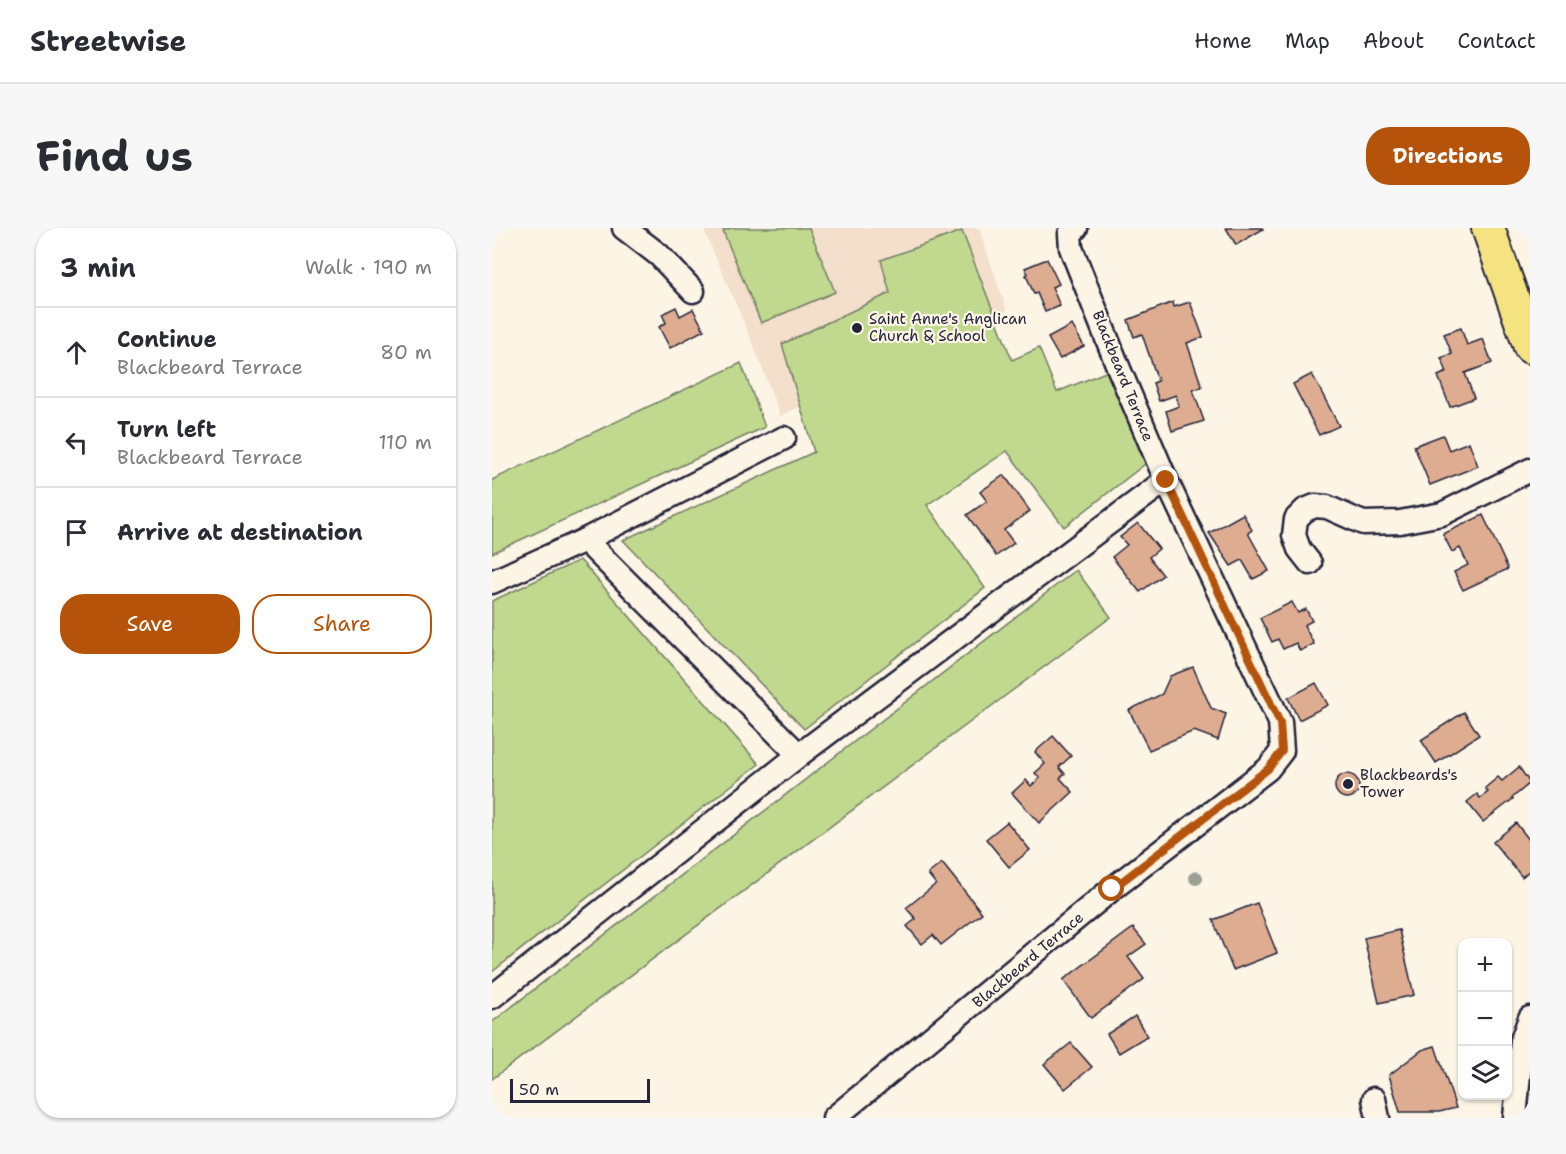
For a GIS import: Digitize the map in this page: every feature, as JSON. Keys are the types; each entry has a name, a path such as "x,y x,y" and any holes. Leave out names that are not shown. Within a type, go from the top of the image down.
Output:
{"highway":[{"path":"1495,230 1530,347"}],"street":[{"path":"624,228 659,255 693,291"},
{"name":"Blackbeard Terrace","path":"834,1118 1112,889 1268,769 1282,751 1280,723 1166,480 1071,248 1070,234 1076,228"},
{"path":"492,582 585,540 784,438"},
{"path":"1310,563 1299,549 1294,536 1296,519 1305,510 1316,506 1327,507 1363,523 1400,522 1442,514 1530,470"},
{"path":"492,997 799,755 1166,480"},
{"path":"585,540 799,755"},
{"path":"1515,1118 1522,1040 1530,1018"}],"shaded area":[{"name":"Saint Anne's Anglican Church & School","path":"703,228 979,228 1007,311 780,416 754,346"}],"green space":[{"path":"731,228 809,228 835,292 761,323 723,231"},
{"path":"962,231 1012,360 1039,348 1057,392 1108,371 1149,461 1064,527 1007,451 927,505 985,588 804,729 623,540 814,452 782,344 890,293 881,260"},
{"path":"741,363 765,427 492,553 492,480"},
{"path":"580,560 759,764 492,972 492,601"},
{"path":"1076,570 1111,617 492,1079 492,1022"}],"building":[{"path":"1226,228 1262,228 1263,229 1236,245"},
{"path":"1047,259 1059,284 1052,287 1060,306 1045,312 1037,293 1034,294 1025,268"},
{"path":"1173,302 1174,307 1190,302 1203,337 1187,343 1202,387 1193,390 1204,421 1172,431 1166,411 1179,406 1176,395 1159,401 1153,383 1158,381 1142,334 1134,337 1128,320"},
{"path":"676,307 680,316 693,309 704,330 670,348 659,327 666,323 662,314"},
{"path":"1072,325 1084,346 1060,359 1048,338"},
{"path":"1461,328 1467,345 1483,339 1492,363 1465,373 1474,398 1450,407 1438,376 1447,372 1441,358 1452,354 1444,334"},
{"path":"1312,374 1339,426 1319,435 1293,384"},
{"path":"1443,435 1449,450 1469,442 1478,466 1430,485 1414,446"},
{"path":"1004,475 1030,511 1004,530 1014,543 996,556 967,515 987,501 980,492"},
{"path":"1243,514 1252,530 1248,533 1269,571 1253,579 1242,560 1231,566 1209,533"},
{"path":"1483,515 1508,569 1463,590 1454,572 1468,565 1460,548 1452,552 1443,534"},
{"path":"1138,523 1159,549 1149,557 1163,575 1140,592 1112,557 1127,545 1120,537"},
{"path":"1292,602 1298,613 1306,609 1312,621 1304,625 1314,644 1300,651 1296,643 1283,649 1278,639 1272,642 1260,618"},
{"path":"1193,667 1211,708 1226,714 1218,740 1194,731 1149,750 1129,710 1162,694 1170,676"},
{"path":"1316,683 1328,705 1299,720 1288,698"},
{"path":"1464,712 1479,735 1436,763 1421,740"},
{"path":"1053,736 1071,756 1059,767 1065,774 1060,778 1073,792 1039,823 1012,793 1026,780 1031,786 1040,778 1035,773 1045,764 1035,752"},
{"path":"1519,767 1530,783 1483,822 1467,802 1477,794 1480,798 1488,792 1485,788 1498,777 1502,781"},
{"path":"1347,774 1355,778 1359,786 1355,794 1347,798 1339,794 1335,786 1339,778"},
{"path":"1007,822 1030,850 1009,867 986,839"},
{"path":"1516,823 1530,841 1530,870 1522,877 1493,842"},
{"path":"942,863 982,913 941,945 933,935 922,944 907,926 916,919 906,908 936,884 928,874"},
{"path":"1257,903 1277,953 1233,970 1213,920"},
{"path":"1133,928 1146,944 1128,957 1144,979 1091,1018 1063,980"},
{"path":"1399,930 1414,995 1379,1003 1364,938"},
{"path":"1135,1016 1147,1036 1119,1053 1107,1034"},
{"path":"1071,1043 1092,1067 1065,1089 1044,1064"},
{"path":"1435,1046 1456,1108 1439,1112 1400,1112 1389,1075 1422,1050"}],"place":[{"name":"Saint Anne's Anglican Church & School","path":"857,328"},
{"name":"Blackbeards's Tower","path":"1348,784"}],"route":[{"path":"1112,889 1268,769 1282,751 1280,723 1166,480"}]}
